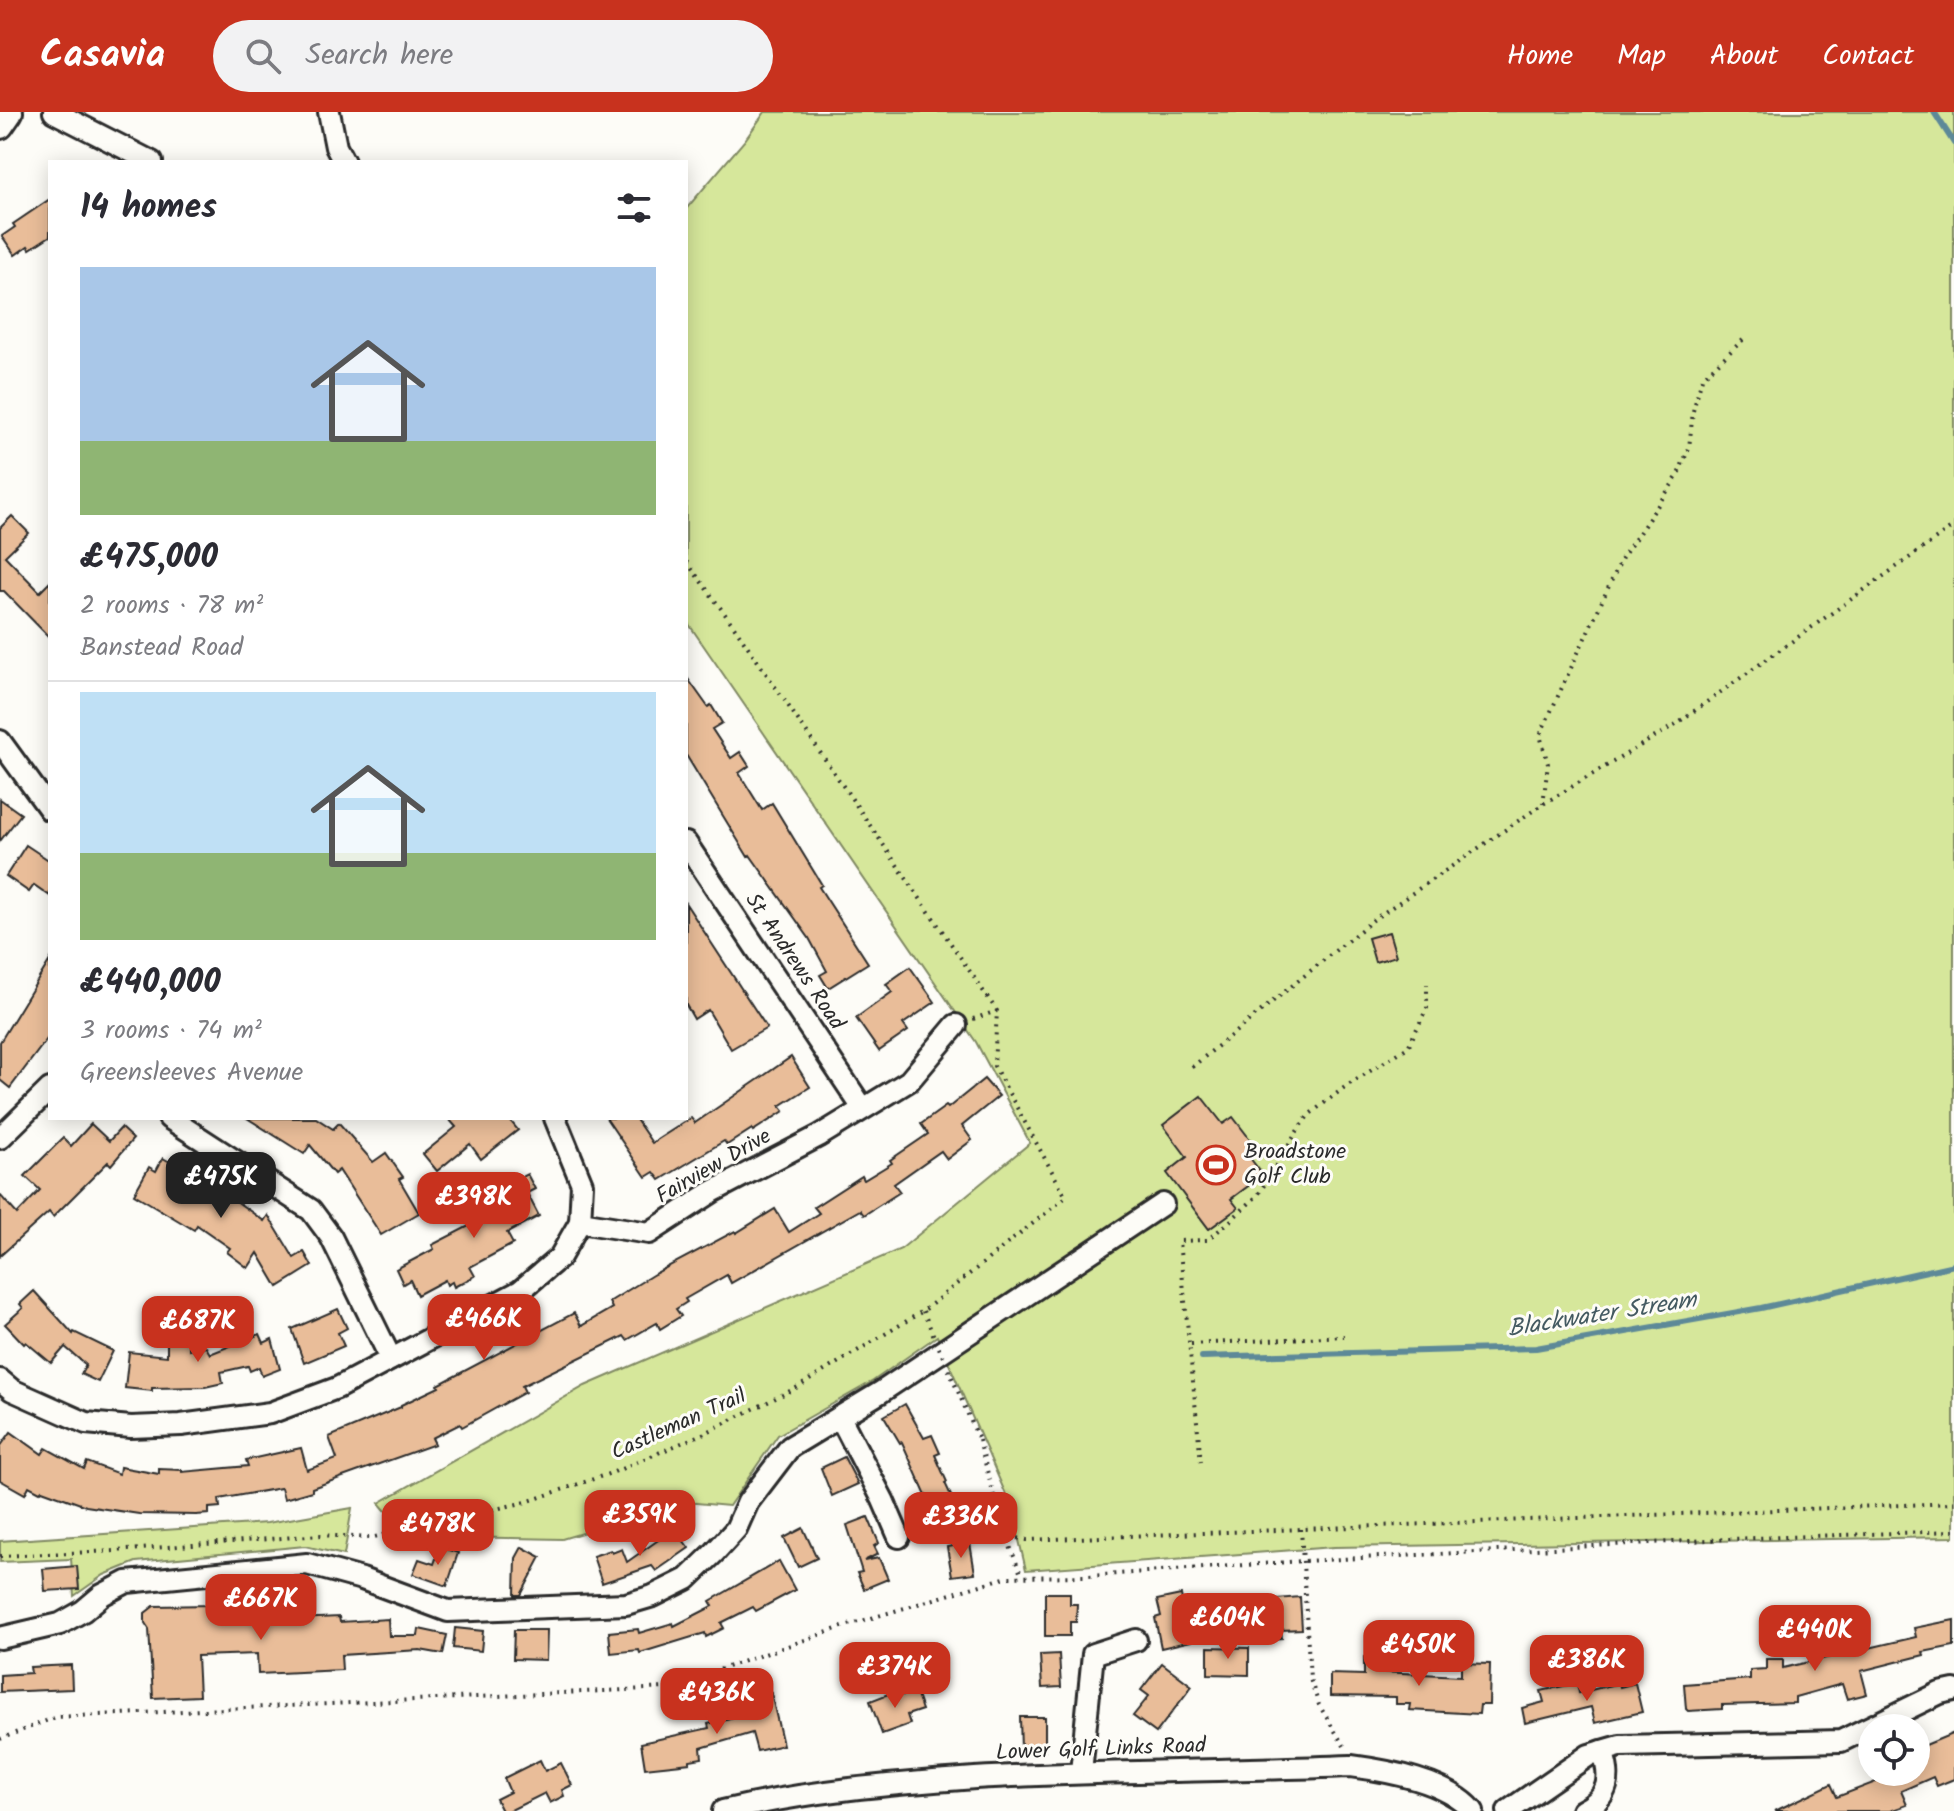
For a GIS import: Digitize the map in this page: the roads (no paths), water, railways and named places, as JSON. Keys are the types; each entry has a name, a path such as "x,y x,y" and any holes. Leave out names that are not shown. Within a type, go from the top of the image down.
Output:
{"main road":[{"path":"0,125 9,112"}],"street":[{"path":"54,112 148,160"},
{"path":"329,112 336,147 343,160"},
{"path":"0,741 48,807"},
{"name":"St Andrews Road","path":"688,846 862,1107"},
{"name":"Fairview Drive","path":"580,1222 649,1233 712,1192 819,1136 909,1081 956,1025"},
{"path":"0,1138 48,1091"},
{"path":"172,1120 311,1210 331,1237 391,1359"},
{"path":"0,1380 12,1390 86,1423 131,1427 181,1425 270,1413 337,1388 520,1291 560,1257 580,1222 582,1184 556,1120"},
{"path":"0,1638 60,1624 127,1582 307,1564 362,1579 448,1611 626,1604 653,1596 687,1579 736,1529 748,1502 790,1447 881,1392 1163,1204"},
{"path":"840,1417 899,1537"},
{"path":"1081,1772 1093,1654 1136,1640"},
{"path":"1508,1811 1589,1755 1620,1746 1841,1741 1940,1693 1954,1690"},
{"path":"1582,1811 1591,1807 1605,1790 1610,1771 1602,1751"},
{"name":"Lower Golf Links Road","path":"723,1811 763,1801 868,1785 1081,1772 1351,1766 1391,1772 1428,1784 1467,1803 1473,1811"}],"waterway":[{"path":"1934,112 1954,143"},
{"name":"Blackwater Stream","path":"1202,1357 1536,1348 1761,1308 1954,1265"}],"place":[{"name":"Broadstone Golf Club","path":"1216,1165"}]}
